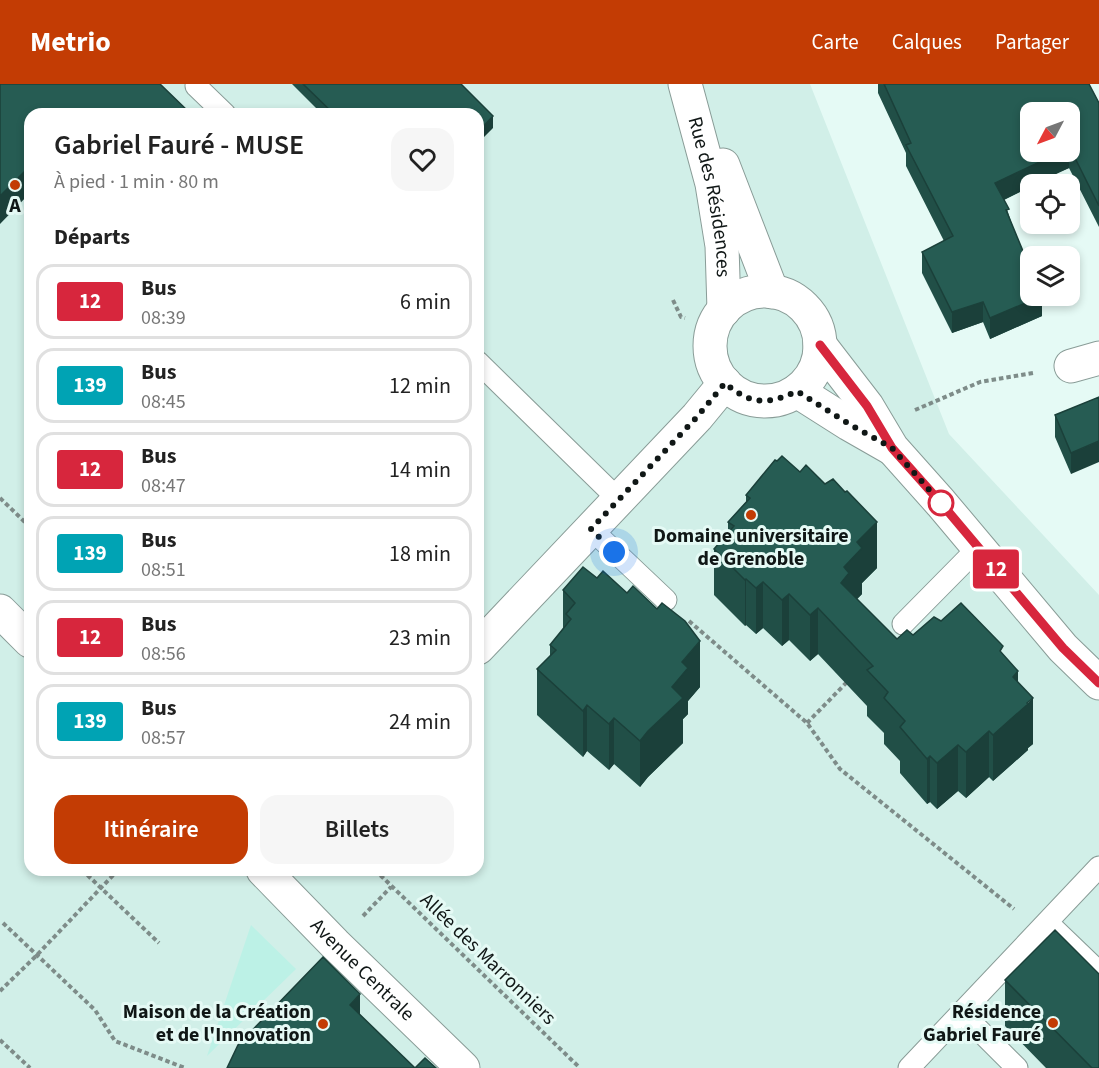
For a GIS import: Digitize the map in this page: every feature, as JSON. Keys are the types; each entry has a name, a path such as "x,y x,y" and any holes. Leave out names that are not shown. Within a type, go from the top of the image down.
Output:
{"street":[{"name":"Rue des Résidences","path":"685,84 712,184 722,246 724,310"},
{"name":"Rue des Résidences","path":"693,84 772,292"},
{"path":"772,292 783,294 798,302 809,314 817,328 820,345 818,362 810,378 797,391 783,398 767,401 751,399 737,393 725,383 716,371 710,342 713,328 724,310 736,299 751,293 772,292"},
{"path":"820,345 867,406 892,448 1063,648 1099,683"},
{"path":"484,642 697,417 725,383"},
{"path":"797,391 892,448"},
{"path":"0,611 24,635"},
{"name":"Avenue Centrale","path":"271,876 335,944 463,1068"}],"lane":[{"path":"198,84 196,86 219,108"},
{"path":"484,368 619,500"},
{"path":"591,529 666,600"},
{"path":"903,624 978,548"},
{"path":"909,1068 1099,867"},
{"path":"1047,922 1099,972"},
{"path":"961,1012 1017,1068"}],"path":[{"path":"908,412 980,382 1085,362"},
{"path":"0,498 24,521"},
{"path":"692,623 807,723 840,769 1008,905"},
{"path":"807,723 854,676"},
{"path":"88,876 159,943"},
{"path":"0,991 112,876"},
{"name":"Allée des Marronniers","path":"381,876 580,1068"},
{"path":"362,916 392,887"},
{"path":"3,923 95,1010 115,1041 185,1068"},
{"path":"0,1040 30,1068"}],"shaded area":[{"name":"Domaine universitaire de Grenoble","path":"0,84 810,84 949,434 1099,595 1099,1068 0,1068"}],"green space":[{"path":"251,925 296,969 207,1056"}],"building":[{"path":"0,84 160,84 185,108 24,108 24,172 0,196"},
{"path":"303,84 461,84 493,116 484,126 484,108 328,108"},
{"path":"884,84 1089,84 1099,103 1099,206 1077,162 1080,162 1080,102 1020,102 1020,162 1040,162 995,183 1009,209 1006,210 1021,246 1020,305 990,318 983,302 952,312 922,252 953,236 906,145 911,143"},
{"path":"1099,397 1099,441 1071,453 1055,415"},
{"path":"782,456 800,472 806,465 825,484 833,479 877,522 857,542 862,548 844,567 849,573 841,583 897,639 907,630 913,635 934,617 941,621 961,603 1003,646 1000,651 1018,671 1013,677 1033,698 993,735 989,731 966,752 958,745 937,763 930,756 927,759 900,727 905,721 884,698 888,692 867,670 873,666 818,608 810,615 789,594 782,600 763,582 756,588 714,549 734,526 728,522 750,498 746,495 775,460 777,461"},
{"path":"583,567 597,578 603,571 627,593 633,586 657,609 662,603 685,621 700,641 682,662 688,668 672,687 683,698 640,741 614,718 609,724 587,705 583,711 537,669 556,650 550,645 571,619 566,614 575,603 563,590"},
{"path":"1055,930 1099,974 1099,1068 1092,1068 1005,980"},
{"path":"323,957 360,994 350,1005 415,1068 227,1068 238,1045"},
{"path":"425,1058 436,1068 415,1068"}],"bus line":[{"name":"12","path":"820,345 867,406 892,448 1063,648 1099,683"}],"place":[{"name":"A","path":"15,185"},
{"name":"Domaine universitaire de Grenoble","path":"751,515"},
{"name":"Résidence Gabriel Fauré","path":"1053,1023"},
{"name":"Maison de la Création et de l'Innovation","path":"323,1024"}],"route":[{"path":"614,552 591,529 697,417 725,383 737,393 751,399 767,401 783,398 797,391 892,448 941,503"}]}
